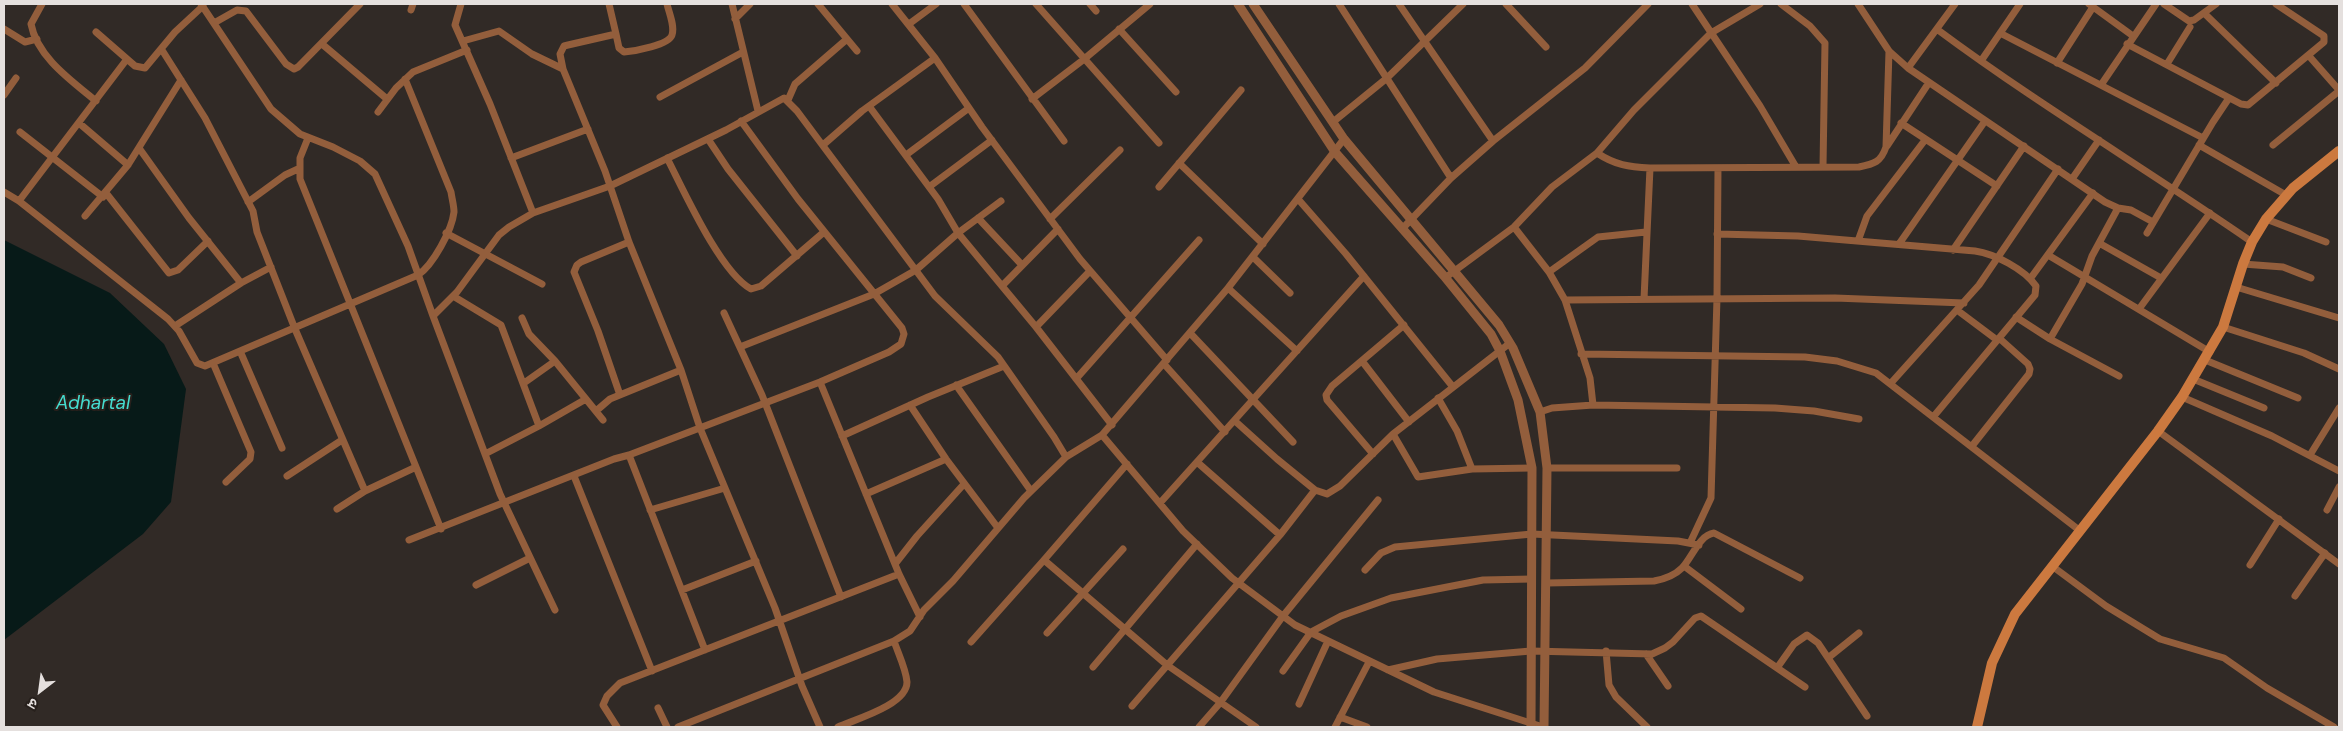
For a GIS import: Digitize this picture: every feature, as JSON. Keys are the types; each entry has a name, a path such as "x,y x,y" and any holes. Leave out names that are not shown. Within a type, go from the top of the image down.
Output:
{"main road":[{"path":"1977,727 1992,663 2011,622 2079,530 2158,431 2208,356 2224,327 2243,264 2252,242 2266,219 2286,196 2339,151"}],"street":[{"path":"42,4 31,24 37,40 66,76 96,101"},
{"path":"214,23 237,10 246,11 286,64 294,69 298,68 360,4"},
{"path":"461,4 456,25 533,213"},
{"path":"609,4 619,48 624,52 666,43 672,35 673,29 667,4"},
{"path":"732,4 758,111"},
{"path":"735,19 750,4"},
{"path":"818,4 857,51"},
{"path":"892,4 909,24 992,140 1090,271 1130,316 1225,432"},
{"path":"909,24 936,4"},
{"path":"964,4 1064,141"},
{"path":"1036,4 1083,60 1159,143"},
{"path":"1090,4 1096,11"},
{"path":"1032,98 1083,60 1150,4"},
{"path":"1238,4 1335,152 1445,278 1491,334 1500,351 1518,400 1532,468 1531,725"},
{"path":"1102,435 1197,544 1237,582 1295,625 1434,692 1531,725 1543,727 1547,468 1540,412 1510,343 1499,325 1344,139 1253,4"},
{"path":"1339,4 1451,178"},
{"path":"1399,4 1424,43 1494,141"},
{"path":"1333,122 1387,78 1463,4"},
{"path":"1506,4 1546,48"},
{"path":"1402,229 1451,178 1585,68 1648,4"},
{"path":"1692,4 1760,106 1796,167"},
{"path":"1445,278 1514,227 1552,187 1597,153 1634,110 1711,33 1760,4"},
{"path":"1781,4 1810,26 1825,43 1823,167"},
{"path":"1908,68 1938,30 1955,4"},
{"path":"1981,61 2020,4"},
{"path":"2101,85 2127,44 2156,4"},
{"path":"2164,4 2189,21 2194,20 2216,4"},
{"path":"2127,44 2245,106 2322,45 2324,36 2276,4"},
{"path":"96,32 138,68 145,68 162,50 175,32 202,5 271,109 300,134 360,161 375,174 408,246 503,502 555,610"},
{"path":"1862,5 1889,51 1928,84 2093,193 2118,208 2131,210 2154,222"},
{"path":"2057,63 2091,5 2133,36"},
{"path":"2204,13 2276,83"},
{"path":"2167,64 2190,27"},
{"path":"4,29 25,42 37,40"},
{"path":"1120,29 1176,92"},
{"path":"1938,30 1981,61 2173,187 2252,242"},
{"path":"463,41 500,31 532,54 563,68"},
{"path":"2000,33 2101,85 2201,141 2286,196"},
{"path":"616,34 564,46 560,54 563,68 588,128 629,242 681,370 700,428 756,561 820,727"},
{"path":"788,100 795,84 847,39"},
{"path":"322,44 387,99"},
{"path":"162,50 205,118 253,211 257,232 295,329 365,490"},
{"path":"378,112 387,99 413,72 467,50"},
{"path":"1886,147 1889,51"},
{"path":"660,97 743,52"},
{"path":"2273,145 2339,91 2309,56"},
{"path":"823,145 869,106 934,58"},
{"path":"19,201 127,59"},
{"path":"4,95 16,78"},
{"path":"4,192 19,201 175,326 197,363 202,367 418,275 426,270 432,262 446,233 454,210 452,192 405,79"},
{"path":"85,216 105,195 128,165 181,80"},
{"path":"1597,153 1610,162 1624,166 1650,168 1823,167 1872,164 1878,162 1883,156 1886,147 1928,84"},
{"path":"1159,187 1241,90"},
{"path":"2147,233 2173,187 2229,98"},
{"path":"433,316 453,296 499,235 533,213 610,186 708,139 780,99 788,100 935,296 998,357 1066,457"},
{"path":"869,106 929,187 958,233 1036,327 1112,425"},
{"path":"906,155 969,108"},
{"path":"409,540 441,529 503,502 614,459 629,455 820,382 902,344 904,334 902,328 824,232 741,121"},
{"path":"1899,244 1985,121"},
{"path":"79,123 128,165"},
{"path":"1901,123 1997,186"},
{"path":"511,158 588,128"},
{"path":"20,132 105,195 169,273 178,270 208,241"},
{"path":"308,138 298,169 300,179 441,529"},
{"path":"708,139 728,169 797,256"},
{"path":"678,727 894,641 910,631 920,617 1031,491 1066,457 1102,435 1112,425 1228,288 1344,139"},
{"path":"929,187 992,140"},
{"path":"1858,240 1860,230 1867,216 1925,140"},
{"path":"2072,178 2099,140"},
{"path":"1953,250 2024,146"},
{"path":"138,148 242,283"},
{"path":"1050,219 1120,150"},
{"path":"667,158 707,236 736,277 751,289 761,286 824,232"},
{"path":"1179,163 1263,244"},
{"path":"1644,298 1650,168"},
{"path":"1690,543 1711,498 1716,355 1718,168"},
{"path":"248,202 285,175 298,169"},
{"path":"1891,383 1979,285 2058,169"},
{"path":"2030,279 2093,193"},
{"path":"1298,199 1364,276 1453,387"},
{"path":"740,347 874,294 916,270 958,233 1001,201"},
{"path":"2050,339 2082,284 2083,276 2118,208"},
{"path":"2139,309 2210,213"},
{"path":"978,218 1022,265"},
{"path":"2266,219 2326,242"},
{"path":"1514,227 1549,272 1565,300 1590,378 1592,405"},
{"path":"1002,286 1058,229"},
{"path":"1549,272 1598,237 1646,232"},
{"path":"446,233 485,252 542,284"},
{"path":"1717,234 1858,240 1975,251 1997,256 2030,279 2036,286 2036,291 1934,416"},
{"path":"1076,379 1198,240"},
{"path":"620,395 598,331 574,272 577,265 581,262 629,242"},
{"path":"2099,243 2161,278"},
{"path":"2048,255 2139,309 2208,356 2298,398"},
{"path":"1253,256 1290,293"},
{"path":"2243,264 2283,267 2311,278"},
{"path":"175,326 242,283 271,268"},
{"path":"1036,327 1090,271"},
{"path":"1160,503 1254,401 1364,276"},
{"path":"2236,287 2339,318"},
{"path":"1228,288 1297,352"},
{"path":"453,296 501,325 539,426"},
{"path":"1565,300 1835,298 1964,303"},
{"path":"1957,310 1998,339 2028,364 2030,369 2029,374 1972,446"},
{"path":"724,314 765,402 841,597"},
{"path":"2016,317 2050,339 2119,376"},
{"path":"522,318 529,334 556,361 603,420"},
{"path":"1373,454 1327,400 1326,395 1332,386 1404,325"},
{"path":"2224,327 2296,350 2339,369"},
{"path":"1190,333 1293,442"},
{"path":"1235,421 1315,490 1327,494 1331,493 1393,434 1510,343"},
{"path":"240,352 282,448"},
{"path":"1581,354 1805,357 1837,361 1876,373 2079,530"},
{"path":"524,382 556,361"},
{"path":"1362,362 1409,422"},
{"path":"213,363 251,452 245,464 226,482"},
{"path":"842,436 956,385 1004,366"},
{"path":"596,411 620,395 681,370"},
{"path":"2193,379 2264,408"},
{"path":"820,382 898,574 920,617"},
{"path":"956,385 1031,491"},
{"path":"2182,397 2310,455 2339,471"},
{"path":"1438,398 1457,431 1472,469"},
{"path":"485,454 586,399"},
{"path":"910,405 946,459 998,528"},
{"path":"1540,412 1552,408 1592,405 1775,408 1814,411 1859,419"},
{"path":"2310,455 2339,408"},
{"path":"2158,431 2339,564"},
{"path":"1393,434 1418,478 1472,469 1532,468"},
{"path":"287,476 342,440"},
{"path":"629,455 705,650"},
{"path":"866,494 946,459"},
{"path":"1197,462 1280,535"},
{"path":"971,642 1127,464"},
{"path":"337,509 365,490 416,466"},
{"path":"1547,468 1677,468"},
{"path":"574,476 652,671"},
{"path":"895,564 917,536 964,484"},
{"path":"2327,510 2339,487"},
{"path":"650,510 725,488"},
{"path":"1132,706 1237,582 1280,535 1315,490"},
{"path":"1199,727 1220,703 1283,616 1378,500"},
{"path":"2250,565 2279,519"},
{"path":"1546,583 1654,581 1668,578 1684,566 1707,535 1714,533 1800,578"},
{"path":"1365,570 1381,553 1395,547 1532,534 1699,545"},
{"path":"1093,667 1197,544"},
{"path":"1047,633 1123,549"},
{"path":"2295,596 2325,553"},
{"path":"476,585 530,558"},
{"path":"1044,560 1166,665 1256,727"},
{"path":"682,590 756,561"},
{"path":"1684,566 1741,608"},
{"path":"2052,566 2106,606 2160,639 2224,658 2268,688 2334,727"},
{"path":"617,727 603,705 607,696 620,683 898,574"},
{"path":"1283,671 1311,632 1341,616 1391,598 1483,580 1532,579"},
{"path":"1388,670 1437,658 1531,651 1606,651 1646,654 1665,648 1695,618 1701,616 1805,687"},
{"path":"1828,658 1859,633"},
{"path":"1776,668 1798,639 1807,635 1818,643 1868,716"},
{"path":"838,727 894,703 902,696 907,682 894,641"},
{"path":"1299,704 1328,641"},
{"path":"1606,651 1609,686 1616,697 1647,727"},
{"path":"1646,654 1668,686"},
{"path":"1335,727 1369,662"},
{"path":"658,708 667,727"},
{"path":"1340,717 1367,727"}],"water":[{"name":"Adhartal","path":"4,240 110,293 164,344 186,389 171,502 143,534 4,640"}]}
